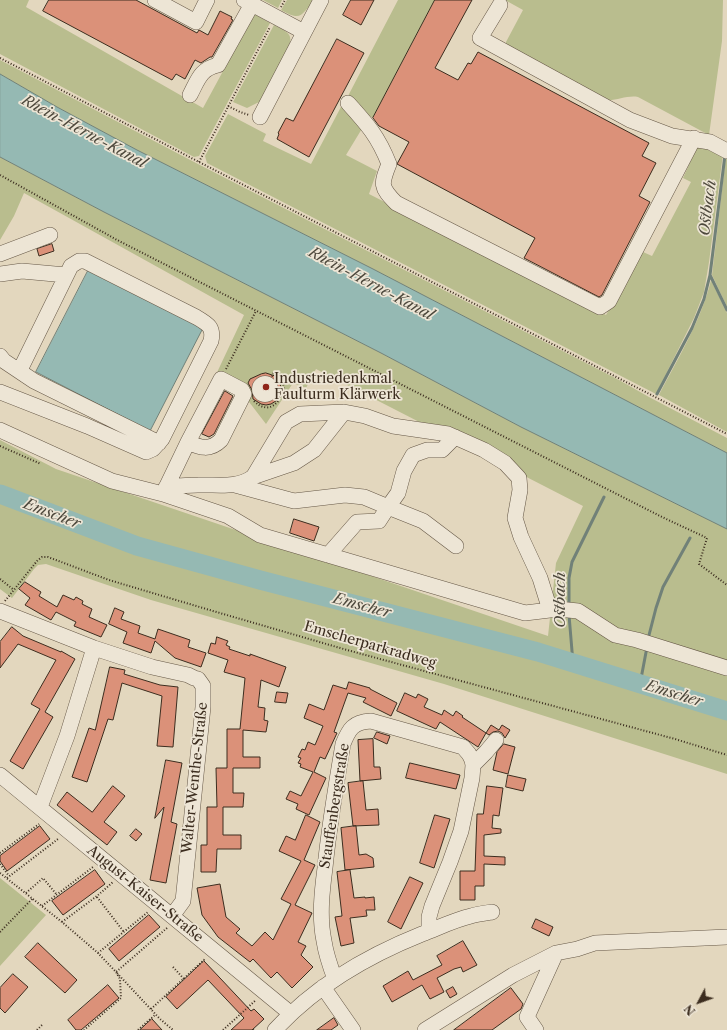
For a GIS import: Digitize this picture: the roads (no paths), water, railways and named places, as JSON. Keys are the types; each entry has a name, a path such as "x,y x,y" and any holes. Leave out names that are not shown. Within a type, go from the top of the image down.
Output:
{"street":[{"path":"155,0 196,22 207,0"},
{"path":"260,117 321,0"},
{"path":"190,94 202,72 210,67 218,65 247,1 304,32"},
{"path":"500,6 480,38 630,120 672,136 694,138 710,142 727,151"},
{"path":"348,103 371,128 382,146 389,164 383,180 385,192 396,203 600,307 609,301 694,138"},
{"path":"0,254 50,235"},
{"path":"0,392 87,426 146,452 153,449 162,439 211,341 213,334 208,324 86,261 79,261 71,266 66,275 20,370"},
{"path":"0,274 22,271 66,275"},
{"path":"0,356 4,361 20,370 34,381 159,443"},
{"path":"165,491 188,442 221,379 242,390 244,394 221,440 209,447 199,448 188,442"},
{"path":"252,477 294,463 314,450 344,412"},
{"path":"235,485 247,481 252,477 286,422 300,414 344,412 365,416 393,426 448,434 484,450 505,463 519,478 520,490 515,518 521,537 554,610"},
{"path":"0,430 112,481 165,491 228,516 260,535 525,613 554,610 578,611 614,635 637,640 727,668"},
{"path":"328,555 358,522 378,521 398,493 404,471 412,455 427,450 442,450 455,437"},
{"path":"165,491 197,485 235,485 294,501 345,496 364,497 423,521 456,546"},
{"name":"Walter-Wenthe-Straße","path":"0,611 94,648 152,667 188,675 198,679 203,686 203,706 183,901 174,918"},
{"path":"45,811 94,648"},
{"name":"Stauffenbergstraße","path":"353,1030 329,983 329,962 323,940 323,886 328,830 343,744 353,726 361,722 371,721 463,747 469,754 472,762"},
{"path":"429,931 429,917 432,906 461,830 472,778 472,762 493,739"},
{"name":"August-Kaiser-Straße","path":"0,774 290,1013"},
{"path":"275,1030 290,1013 329,983 380,952 429,931 471,916 492,912"},
{"path":"425,1030 508,979 556,952 577,949 595,943 727,937"},
{"path":"536,1030 527,1018 556,952"}],"water":[{"name":"Rhein-Herne-Kanal","path":"0,74 57,107 137,150 373,269 727,453 727,529 521,427 381,353 104,212 0,157"},
{"path":"89,269 203,328 150,431 36,372"}],"waterway":[{"name":"Ostbach","path":"657,394 692,328 704,299 710,275 725,155"},
{"name":"Ostbach","path":"710,275 727,310"},
{"name":"Emscher","path":"0,494 137,546 260,580 538,652 727,711"},
{"name":"Ostbach","path":"569,605 569,578 572,562 604,497"},
{"name":"Ostbach","path":"648,639 663,587 690,538"},
{"name":"Ostbach","path":"569,615 573,663"},
{"name":"Ostbach","path":"640,684 647,647"}],"place":[{"name":"Industriedenkmal Faulturm Klärwerk","path":"266,387"}]}
